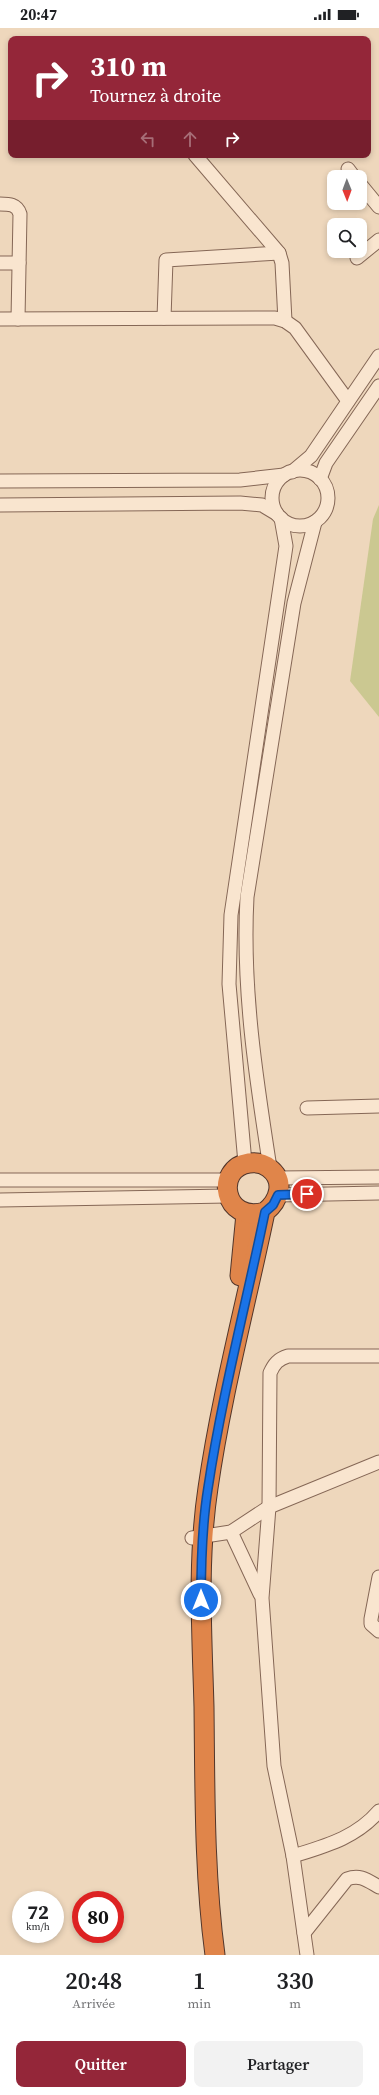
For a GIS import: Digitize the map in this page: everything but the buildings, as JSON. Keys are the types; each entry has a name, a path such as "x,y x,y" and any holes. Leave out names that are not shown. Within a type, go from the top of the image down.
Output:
{"highway":[{"path":"245,1163 258,1163 275,1180 273,1205 265,1212 246,1214 235,1207 228,1188 235,1169 245,1163"},
{"path":"197,1537 219,1424 265,1212"},
{"path":"205,1955 200,1919 202,1860 200,1626 197,1537 200,1458 242,1267 246,1214"},
{"path":"202,1860 215,1955"}],"street":[{"path":"198,158 279,253 282,263 285,320"},
{"path":"367,192 379,207"},
{"path":"0,204 14,205 20,214 18,319"},
{"path":"367,250 379,240"},
{"path":"164,318 166,260 279,253"},
{"path":"0,263 20,263"},
{"path":"0,319 275,318 285,320 295,328 348,401"},
{"path":"245,1163 229,984 231,915 286,546 279,516 272,497 274,489 288,474 311,456 379,356"},
{"path":"320,479 326,463 379,386"},
{"path":"0,482 240,480 307,471 320,479 325,486 328,501 326,509 315,522 294,603 247,897 245,940 247,992 275,1180"},
{"path":"0,505 240,503 262,506 279,516 288,524 297,526 315,522"},
{"path":"307,1108 379,1106"},
{"path":"275,1180 379,1177"},
{"path":"0,1180 228,1188"},
{"path":"275,1180 379,1193"},
{"path":"0,1200 228,1188"},
{"path":"307,1955 293,1856 274,1766 262,1598 269,1507 270,1373 274,1364 281,1358 288,1356 379,1356"},
{"path":"197,1537 231,1532 269,1507 379,1462"},
{"path":"231,1532 262,1598"},
{"path":"379,1577 371,1624 379,1631"},
{"path":"293,1856 342,1840 357,1830 379,1811"},
{"path":"304,1933 347,1880 354,1876 363,1878 379,1887"}],"shaded area":[{"path":"379,505 379,717 350,681 373,519"}],"route":[{"path":"201,1600 201,1561 207,1489 219,1424 265,1212 273,1205 278,1195 307,1194"}]}
